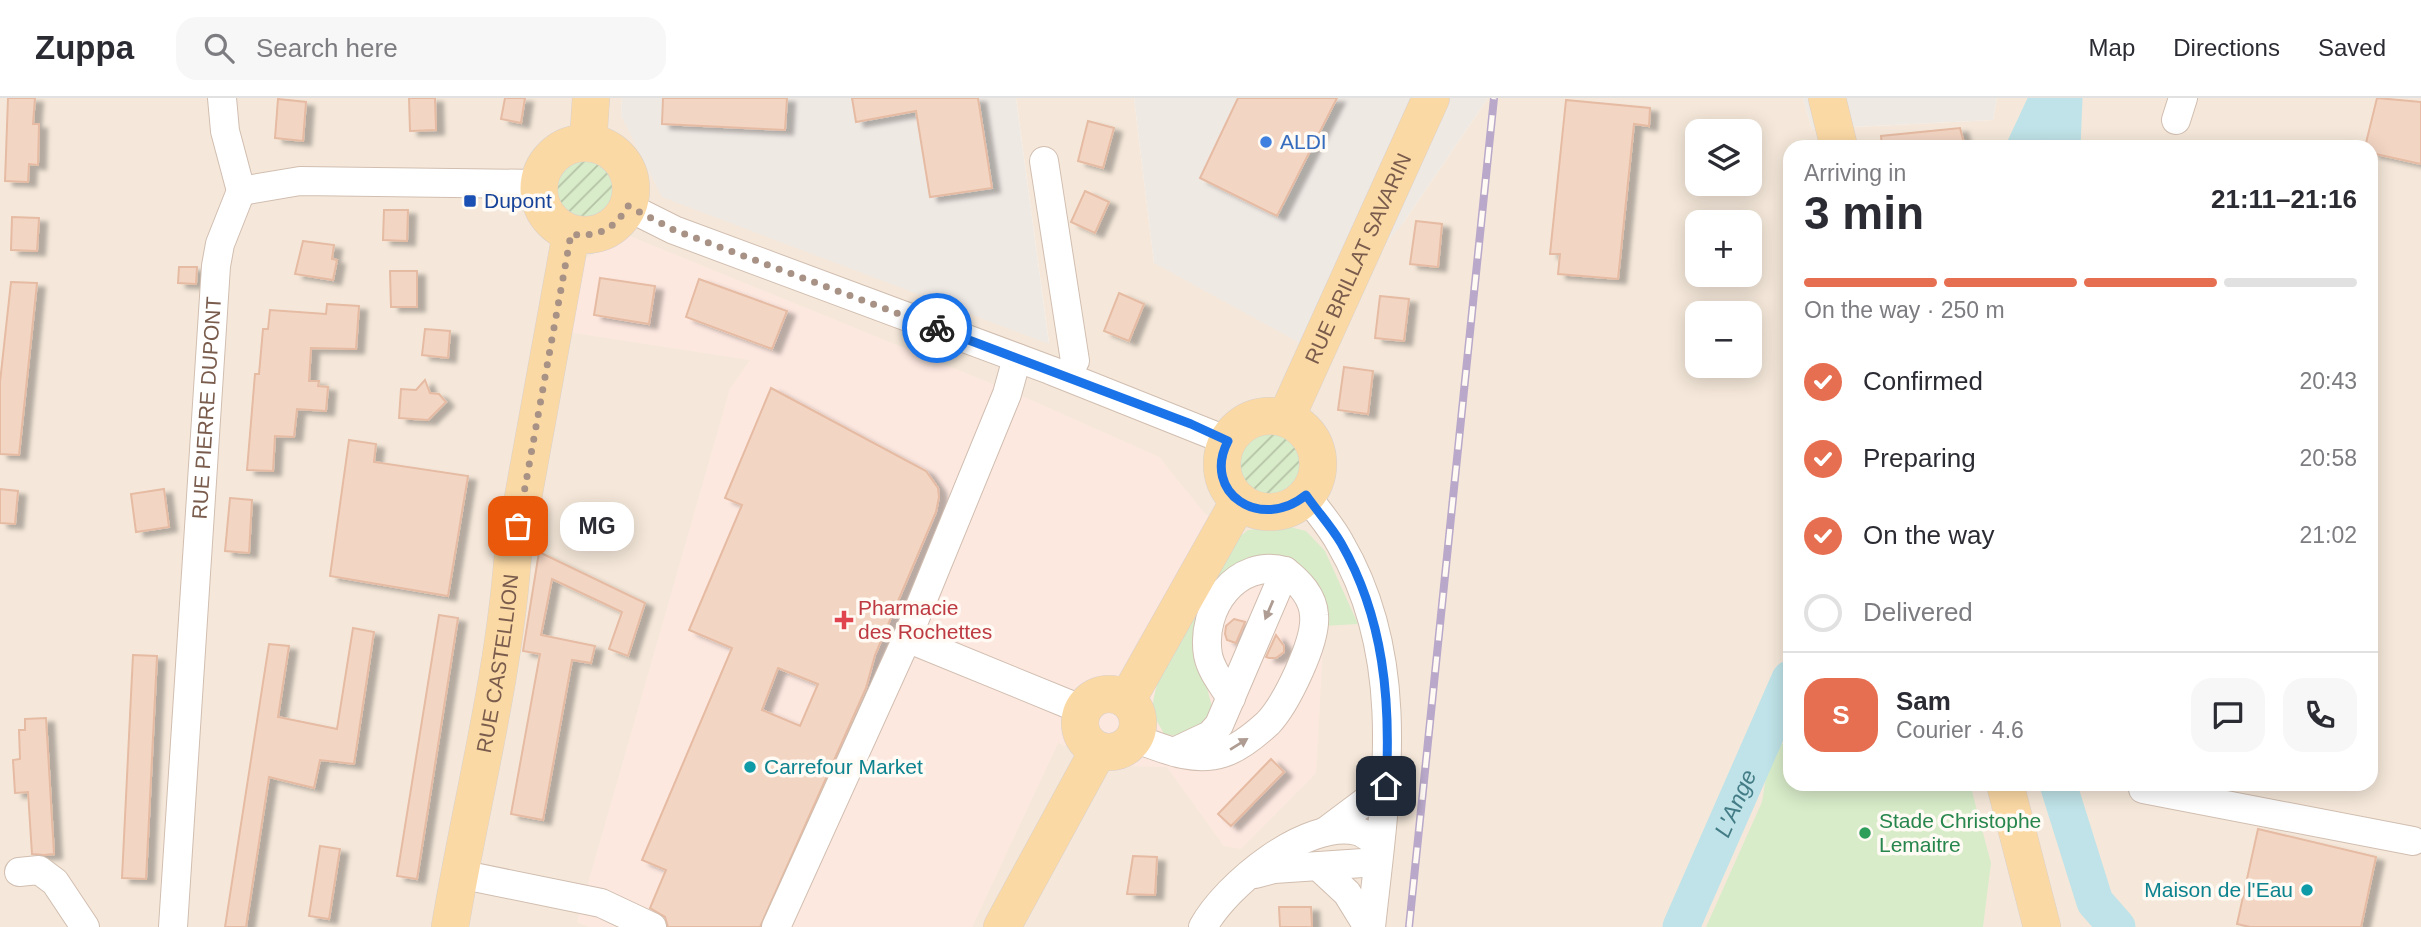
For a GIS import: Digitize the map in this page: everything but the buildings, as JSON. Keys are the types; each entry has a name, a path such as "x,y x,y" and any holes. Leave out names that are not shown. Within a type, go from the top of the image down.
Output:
{"main road":[{"path":"588,143 591,98"},
{"name":"RUE BRILLAT SAVARIN","path":"1286,418 1432,98"},
{"path":"1827,98 1837,140"},
{"path":"588,143 605,148 625,166 630,179 628,206 610,228 597,234 571,234 548,217 541,205 539,184 545,166 554,155 565,148 588,143"},
{"name":"RUE CASTELLION","path":"450,927 495,694 513,553 571,234"},
{"path":"1272,415 1286,418 1308,434 1318,458 1314,484 1293,506 1278,511 1262,511 1238,501 1226,485 1222,460 1228,441 1243,424 1272,415"},
{"path":"1127,700 1238,501"},
{"path":"1102,694 1111,694 1127,700 1133,706 1138,721 1134,738 1122,749 1106,753 1089,746 1080,729 1087,703 1102,694"},
{"path":"1002,927 1098,751"},
{"path":"2007,791 2042,927"}],"street":[{"path":"222,98 225,131 241,191 300,181 539,184"},
{"path":"1044,162 1082,367"},
{"name":"RUE PIERRE DUPONT","path":"173,927 216,266 220,244 241,191"},
{"path":"628,206 674,230 1017,358 1082,367 1228,441"},
{"path":"776,927 907,638 1007,394 1017,358"},
{"path":"1306,495 1340,541 1370,608 1387,691 1386,786 1370,927"},
{"path":"1134,738 1197,757 1223,753 1269,722 1283,703 1309,645 1314,625 1314,612 1306,591 1286,571 1268,566 1252,569 1228,586 1219,601 1211,620 1209,656 1231,698"},
{"path":"1174,752 1210,735 1219,725 1286,571"},
{"path":"907,638 1083,710"},
{"path":"1203,927 1249,876 1272,856 1326,831 1386,786"},
{"path":"2153,791 2413,841"},
{"path":"1326,831 1358,831 1379,853"},
{"path":"1249,876 1274,869 1319,867 1379,853"},
{"path":"1319,867 1347,893 1370,927"},
{"path":"19,872 39,870 55,882 85,927"},
{"path":"459,874 601,903 652,927"}],"shaded area":[{"path":"0,98 622,98 621,117 1049,343 1016,98 1134,98 1154,263 1403,223 1488,98 1803,98 1812,129 1993,120 1997,98 2421,98 2421,927 0,927"},
{"path":"622,98 1016,98 1049,344 662,197 621,116"},
{"path":"1134,98 1488,98 1403,223 1300,343 1154,263"},
{"path":"1803,98 1997,98 1993,120 1812,129"},
{"path":"627,235 1024,397 1159,457 1205,514 1283,549 1324,626 1316,773 1241,849 1224,846 1167,767 1121,766 1058,743 972,927 590,927 577,922 730,389 750,360 568,332 578,263"}],"green space":[{"path":"587,159 608,168 617,189 608,210 587,219 566,210 557,189 566,168"},
{"path":"1280,430 1301,445 1307,457 1305,477 1297,488 1280,498 1266,498 1249,488 1241,477 1239,457 1249,440 1260,432"},
{"path":"1286,526 1306,531 1325,551 1358,624 1324,626 1263,557 1197,647 1215,719 1182,737 1164,734 1155,716 1153,704 1165,666 1189,619 1239,537 1248,530"},
{"name":"Stade Christophe Lemaitre","path":"1778,743 1783,744 1783,791 1972,791 1991,863 1983,927 1706,927 1762,802 1768,765"}],"waterway":[{"name":"L'Ange","path":"2028,140 2048,98"},
{"path":"2062,140 2064,98"},
{"name":"L'Ange","path":"1681,927 1783,695"},
{"path":"2060,791 2095,902 2117,927"}],"railway":[{"path":"1409,927 1494,98"}],"way so far":[{"path":"518,526 559,286 571,234 597,234 610,228 621,219 628,206 674,230 937,328"}],"place":[{"name":"ALDI","path":"1266,142"},
{"name":"Dupont","path":"470,201"},
{"name":"MG","path":"518,526"},
{"name":"Pharmacie des Rochettes","path":"844,620"},
{"name":"Carrefour Market","path":"750,767"},
{"name":"Stade Christophe Lemaitre","path":"1865,833"},
{"name":"Maison de l'Eau","path":"2307,890"}],"route":[{"path":"937,328 1212,432 1228,441 1224,448 1222,473 1233,496 1246,506 1262,511 1278,511 1293,506 1306,495 1340,541 1370,608 1381,651 1387,691 1389,734 1386,786"}]}
